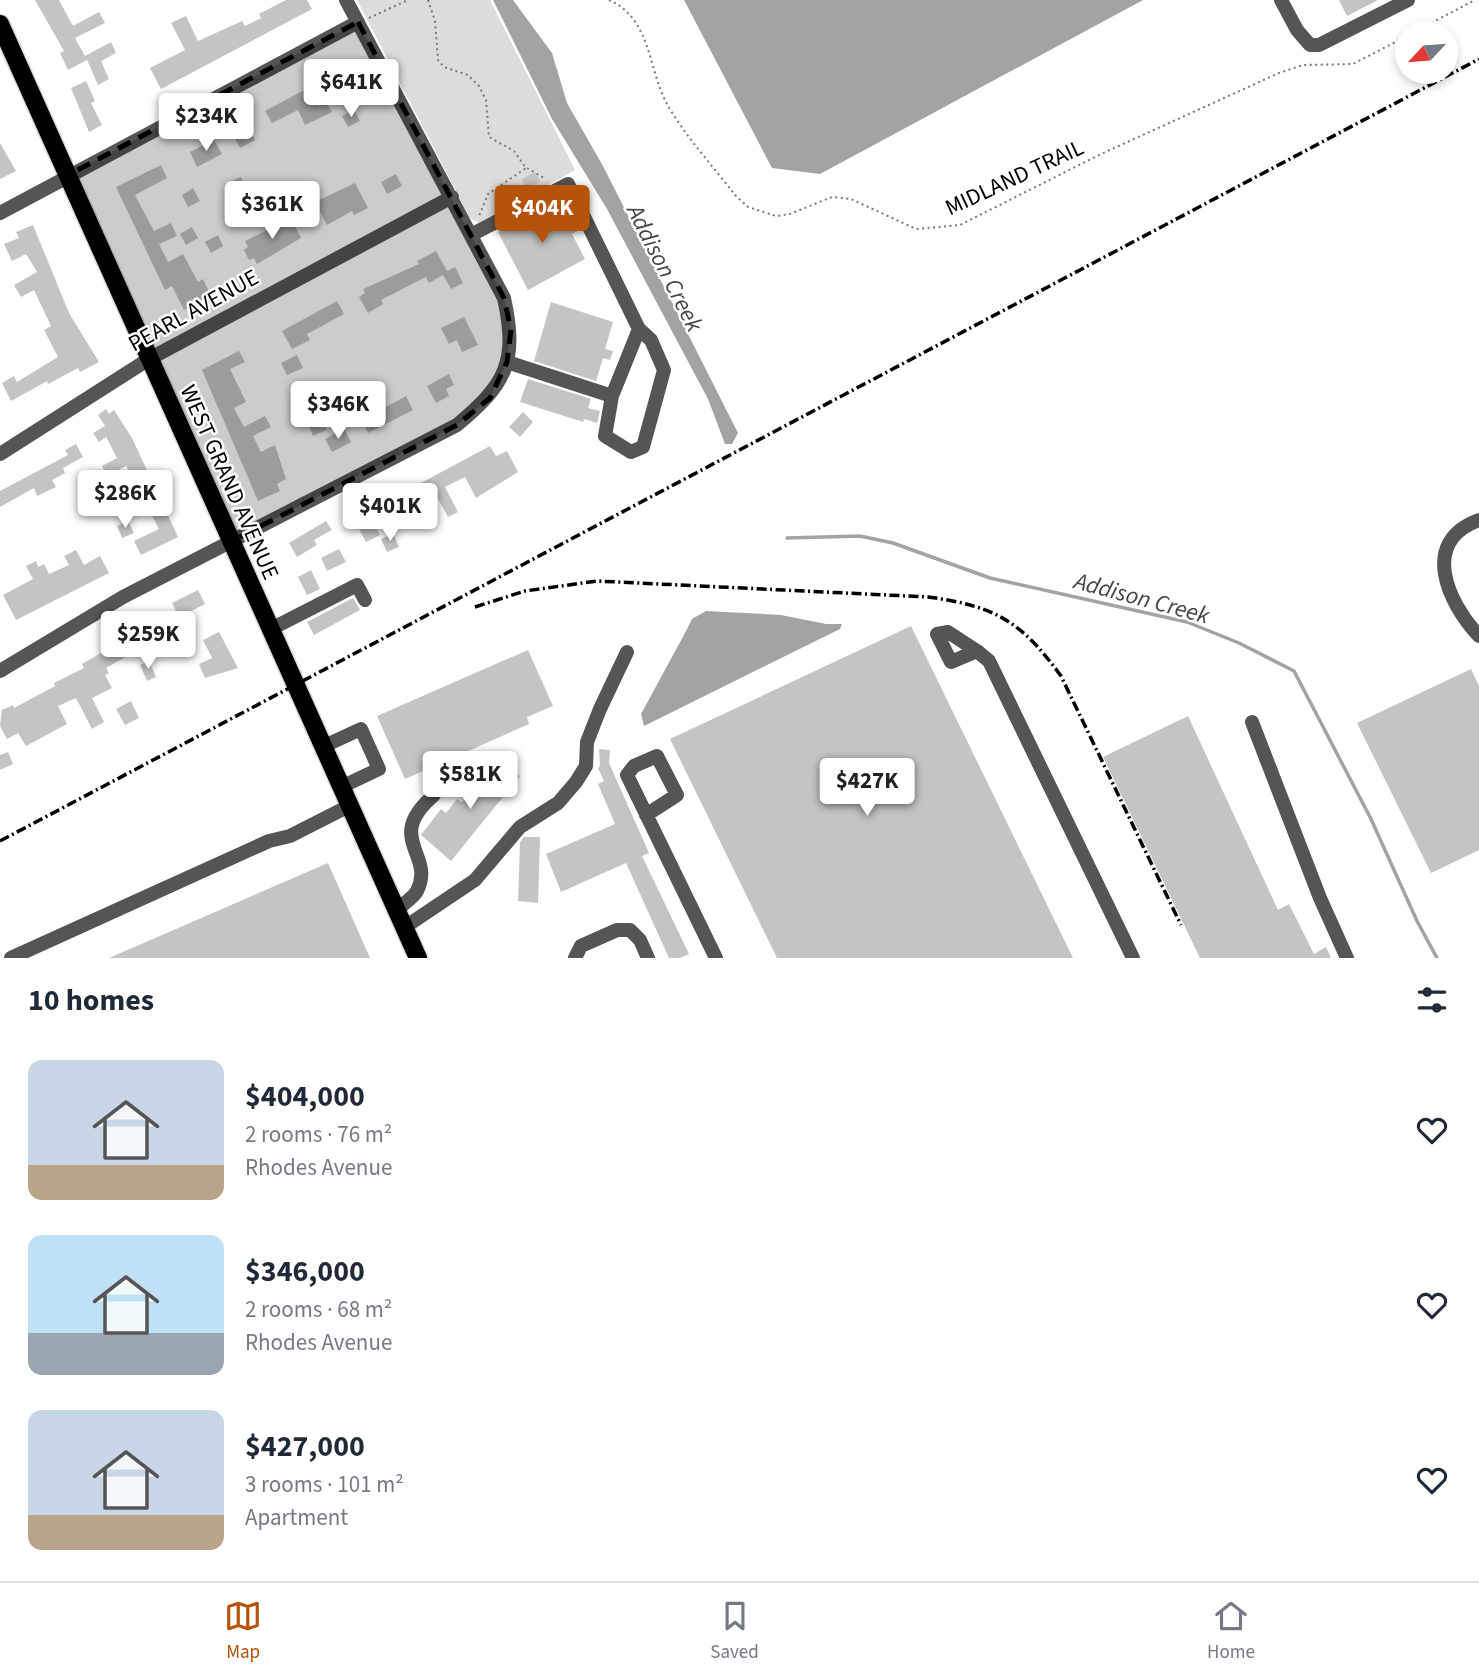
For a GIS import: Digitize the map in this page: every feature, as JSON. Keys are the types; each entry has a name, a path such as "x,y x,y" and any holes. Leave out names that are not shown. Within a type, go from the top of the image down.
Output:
{"main road":[{"name":"WEST GRAND AVENUE","path":"0,24 418,958"}],"street":[{"path":"0,671 123,597 457,425 490,398 507,362 511,330 504,298 476,232 452,197 346,0"},
{"path":"1281,0 1303,39 1310,45 1319,45 1408,0"},
{"path":"0,213 358,22"},
{"path":"476,232 568,184 639,329 651,340 664,370 643,447 631,452 605,436 612,396 639,329"},
{"name":"PEARL AVENUE","path":"0,454 149,359 452,197"},
{"path":"507,362 612,396"},
{"path":"1479,520 1464,525 1449,541 1443,562 1448,588 1479,636"},
{"path":"270,631 357,585 365,600"},
{"path":"976,651 989,661 1133,958"},
{"path":"404,928 475,880 520,827 558,803 576,782 586,766 587,742 627,652"},
{"path":"1252,722 1320,898 1347,958"},
{"path":"322,747 361,729 379,769 341,787"},
{"path":"397,910 416,892 419,882 419,869 410,832 412,819 434,795"},
{"path":"10,958 269,841 290,836 349,806"},
{"path":"646,815 716,958"},
{"path":"575,958 581,946 617,930 630,930 640,940 648,958"}],"path":[{"path":"358,22 408,0"},
{"path":"428,0 435,21 438,60 444,67 468,75 478,86 486,100 489,137 514,151 526,168 538,172 556,191"},
{"name":"MIDLAND TRAIL","path":"609,0 632,16 642,34 668,107 735,195 748,207 776,216 790,214 832,197 851,199 916,229 960,225 1101,154 1279,73 1303,65 1353,64 1395,42"},
{"path":"1435,21 1475,0"},
{"path":"476,232 488,194 526,168"}],"highlighted area":[{"path":"358,22 504,298 511,330 507,362 490,398 457,425 230,542 68,175"}],"shaded area":[{"path":"357,0 490,0 575,170 479,223 470,218"},
{"path":"493,0 513,0 552,53 567,103 603,166 738,433 732,444 725,444 708,399 607,209 552,119"},
{"path":"684,0 1143,0 820,174 772,168"},
{"path":"706,611 781,615 826,624 842,624 840,629 644,726 641,714 692,619"}],"building":[{"path":"35,0 59,0 73,26 99,12 105,23 75,38 85,56 111,42 116,53 101,61 109,79 98,85 87,60 68,70 60,53 64,51"},
{"path":"286,0 307,0 312,9 161,89 150,68 185,50 171,23 186,16 198,41 242,21 245,26 261,18 259,14"},
{"path":"1339,0 1378,0 1347,16"},
{"path":"352,65 358,77 344,84 338,72"},
{"path":"86,81 95,101 91,103 102,125 89,132 71,88"},
{"path":"310,87 319,106 326,102 332,112 305,125 298,110 272,123 265,111"},
{"path":"354,110 360,121 348,127 342,116"},
{"path":"249,129 255,140 240,148 234,137"},
{"path":"214,140 222,154 197,167 190,152"},
{"path":"0,143 16,171 0,179"},
{"path":"161,165 167,178 135,195 154,231 171,223 177,236 159,244 168,262 183,254 198,282 203,279 211,296 184,310 172,286 165,290 116,187"},
{"path":"535,172 540,181 527,189 522,179"},
{"path":"396,174 402,186 387,194 381,182"},
{"path":"241,177 248,192 233,200 225,184"},
{"path":"355,183 368,208 354,215 352,211 327,225 315,202"},
{"path":"312,187 318,199 288,213 281,201"},
{"path":"193,188 200,201 188,207 182,195"},
{"path":"555,202 568,226 575,222 579,230 572,234 585,259 528,290 498,232"},
{"path":"291,218 301,238 257,264 254,258 249,260 244,250 248,247 245,241"},
{"path":"33,225 69,313 99,362 80,372 78,368 48,384 47,381 11,401 2,383 14,376 17,382 58,357 44,330 51,326 34,290 21,297 14,285 37,272 26,254 12,261 4,244 19,238 16,232"},
{"path":"192,227 198,238 186,245 180,234"},
{"path":"218,235 223,246 211,253 205,242"},
{"path":"436,251 447,271 455,267 463,283 451,289 443,275 429,283 426,277 381,300 383,304 368,313 359,297 365,293 363,289 419,264 417,261"},
{"path":"337,301 344,314 307,334 310,340 292,349 282,331"},
{"path":"551,302 613,322 605,349 613,351 610,360 603,358 596,381 534,361"},
{"path":"464,317 478,345 462,352 457,340 449,344 441,328"},
{"path":"239,351 245,362 230,369 246,402 234,408 244,427 265,416 271,427 253,436 261,452 275,445 286,479 277,484 280,491 258,501 202,370"},
{"path":"297,355 303,368 287,375 281,363"},
{"path":"449,374 454,385 446,389 449,396 436,403 427,386"},
{"path":"528,379 591,399 588,408 600,411 597,423 584,419 583,422 520,402"},
{"path":"406,396 413,410 368,433 362,420"},
{"path":"106,409 109,414 114,410 132,438 178,537 141,555 134,541 159,529 126,466 107,476 102,466 117,458 106,437 99,442 93,433 105,426 98,415"},
{"path":"523,412 533,422 520,437 509,427"},
{"path":"320,416 327,430 313,436 307,422"},
{"path":"344,429 351,442 332,452 325,439"},
{"path":"76,444 83,457 63,468 65,473 52,480 56,487 37,496 34,488 0,507 0,491 68,455 65,450"},
{"path":"490,446 496,456 507,451 518,472 476,498 465,477 445,487 458,512 448,517 437,497 428,501 419,484"},
{"path":"397,495 406,513 394,520 385,502"},
{"path":"367,510 380,535 366,542 353,518"},
{"path":"128,521 134,533 122,538 117,526"},
{"path":"326,521 332,530 314,540 317,545 297,557 289,543"},
{"path":"393,534 399,547 387,552 381,539"},
{"path":"339,549 346,562 327,571 321,558"},
{"path":"76,550 84,565 100,556 109,573 16,620 3,595 33,579 26,566 36,561 38,567 44,564 49,574 69,565 64,556"},
{"path":"311,570 320,589 307,595 298,577"},
{"path":"198,590 205,604 180,617 187,630 173,638 163,617 176,611 172,603"},
{"path":"353,598 360,610 314,635 307,622"},
{"path":"911,626 1073,958 777,958 670,739"},
{"path":"219,632 238,668 205,678 199,664 212,658 203,640"},
{"path":"130,636 138,650 106,668 109,673 105,675 112,688 92,698 104,722 92,729 76,698 58,706 67,724 26,746 18,733 7,739 0,726 2,710 13,705 14,708 55,686 54,683 84,668 82,664"},
{"path":"528,650 553,706 527,717 529,724 405,779 377,716"},
{"path":"149,661 156,677 147,681 140,665"},
{"path":"1471,669 1479,686 1479,850 1431,873 1357,723"},
{"path":"131,701 139,718 125,725 116,709"},
{"path":"1188,716 1278,910 1289,904 1314,954 1326,947 1331,958 1200,958 1103,757"},
{"path":"599,749 610,750 609,763 649,853 642,856 689,954 680,958 669,958 626,863 561,892 546,854 615,824 598,784 604,781 598,768"},
{"path":"8,752 13,764 0,770 0,755"},
{"path":"497,757 520,776 451,861 421,835 441,809 446,813 457,799 462,802"},
{"path":"524,837 540,837 538,903 518,901 520,842"},
{"path":"328,863 370,958 109,958"}],"waterway":[{"name":"Addison Creek","path":"787,538 860,536 893,543 990,578 1187,622 1239,643 1294,671 1371,819 1417,921 1437,958"}],"railway":[{"path":"0,841 1479,59"},
{"path":"475,607 525,591 597,581 928,597 989,611 1019,629 1047,657 1061,676 1181,925"}]}
